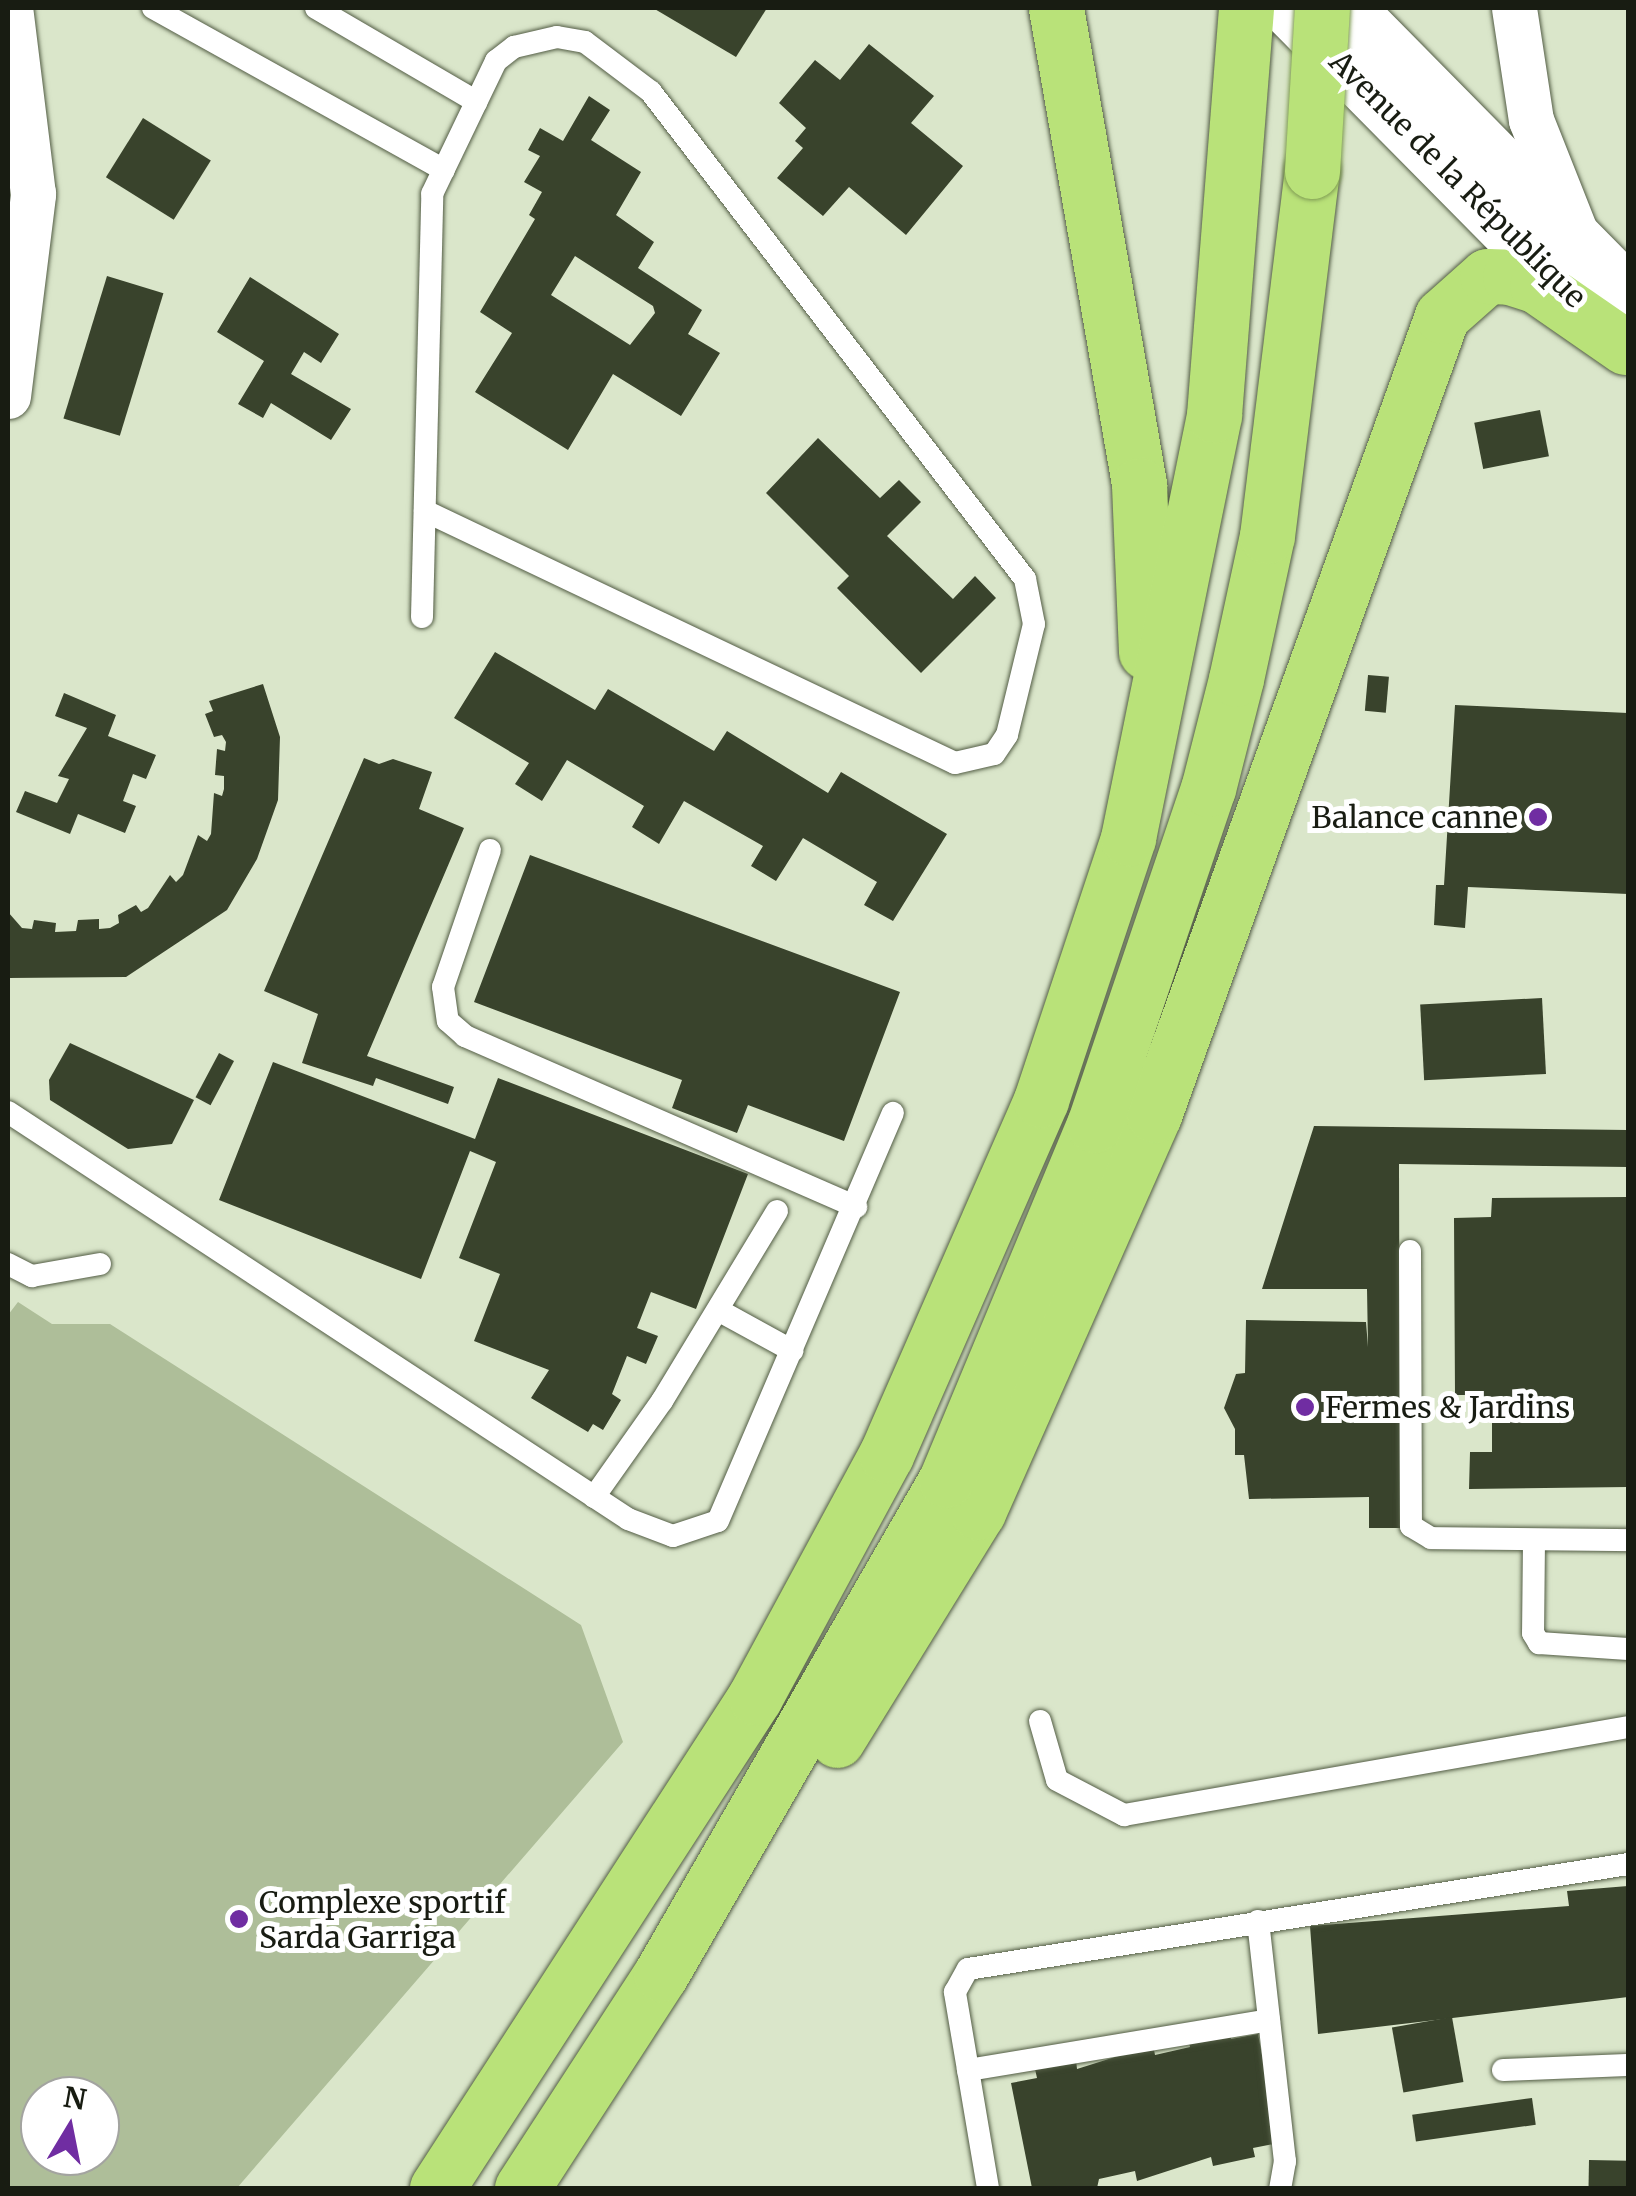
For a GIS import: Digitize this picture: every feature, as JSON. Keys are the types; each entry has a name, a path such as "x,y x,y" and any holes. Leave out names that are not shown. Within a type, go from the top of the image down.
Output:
{"highway":[{"path":"1056,8 1139,486 1150,740"},
{"path":"436,2188 755,1698 886,1455 1041,1100 1128,838 1214,415 1246,8"},
{"path":"522,2188 660,1974 946,1480 1094,1125 1208,789 1267,536 1312,171 1322,8"},
{"path":"660,1974 856,1715 978,1512 1154,1115 1221,942 1345,573 1442,316 1487,276 1510,277 1537,286 1627,349"}],"main road":[{"name":"Avenue de la République","path":"1288,8 1627,349"},
{"name":"Avenue de la République","path":"1348,8 1628,293"}],"street":[{"path":"8,396 33,194 10,8"},
{"path":"1514,8 1531,120 1582,247"}],"lane":[{"path":"154,8 444,170"},
{"path":"316,8 477,102"},
{"path":"422,617 432,194 496,61 514,46 557,37 585,42 652,92 1024,580 1034,624 1007,735 994,754 956,763 425,511"},
{"path":"490,850 444,987 448,1022 464,1036 856,1207"},
{"path":"8,1112 594,1497 673,1536 718,1521 856,1207 893,1113"},
{"path":"594,1497 718,1310 777,1211"},
{"path":"1410,1250 1411,1526 1431,1538 1628,1540"},
{"path":"8,1264 32,1276 100,1264"},
{"path":"718,1310 793,1351"},
{"path":"1534,1542 1533,1632 1539,1643 1628,1649"},
{"path":"1040,1722 1057,1780 1124,1814 1628,1727"},
{"path":"988,2188 955,1992 968,1969 1628,1864"},
{"path":"1258,1921 1285,2161 1280,2188"},
{"path":"968,2070 1269,2020"},
{"path":"1503,2070 1628,2064"}],"green space":[{"name":"Complexe sportif Sarda Garriga","path":"18,1302 52,1324 110,1324 581,1625 623,1742 237,2188 8,2188 8,1315"}],"building":[{"path":"653,8 767,8 736,57"},
{"path":"869,44 934,96 911,123 963,166 906,235 849,187 823,216 777,178 803,148 795,141 806,128 779,103 815,60 840,80"},
{"path":"589,96 610,110 591,140 641,172 616,215 654,242 638,268 702,310 688,334 720,353 681,416 613,374 568,450 475,392 512,333 480,312 535,219 529,215 542,192 524,182 540,156 528,150 540,128 563,141","holes":["575,256 653,306 655,313 630,345 551,295"]},
{"path":"143,118 211,160 174,220 106,177"},
{"path":"107,276 163,293 120,436 63,418"},
{"path":"250,277 339,334 321,363 304,352 291,374 351,409 331,440 271,403 263,418 238,404 264,361 217,332"},
{"path":"1540,410 1549,456 1483,469 1474,423"},
{"path":"818,438 880,498 899,480 921,502 887,536 953,599 975,576 996,598 921,673 837,588 849,576 766,493"},
{"path":"495,652 595,710 608,689 714,751 727,731 828,793 841,772 947,834 893,921 864,905 877,882 803,838 776,881 751,866 763,846 684,801 659,844 632,827 644,806 567,760 542,801 515,784 529,763 454,718"},
{"path":"1368,675 1389,677 1386,713 1365,711"},
{"path":"263,684 280,737 278,800 257,859 227,910 126,977 8,978 8,912 22,928 32,929 34,920 56,923 55,932 76,931 78,920 99,919 99,929 110,928 119,923 118,915 136,905 141,912 148,908 170,875 176,882 183,875 198,835 207,841 211,834 214,793 222,796 224,789 224,776 215,775 217,749 225,751 226,742 222,735 214,737 205,714 213,711 209,701"},
{"path":"64,693 116,715 108,736 156,755 146,779 133,774 123,801 136,806 125,833 78,814 70,834 16,812 25,791 57,803 69,779 58,776 87,728 55,716"},
{"name":"Balance canne","path":"1455,705 1628,713 1628,894 1468,887 1465,928 1434,925 1436,885 1444,885"},
{"path":"364,758 379,764 393,759 432,772 419,809 464,828 367,1056 454,1087 448,1104 376,1078 373,1086 302,1063 318,1014 264,991"},
{"path":"530,855 900,992 844,1141 748,1105 737,1133 672,1108 682,1080 474,1002"},
{"path":"1542,998 1546,1074 1424,1080 1420,1004"},
{"path":"70,1043 194,1100 172,1144 128,1149 50,1100 49,1080"},
{"path":"219,1053 234,1061 211,1105 196,1097"},
{"path":"273,1062 475,1139 498,1078 748,1174 696,1309 651,1292 637,1328 658,1336 646,1364 627,1356 612,1394 621,1400 603,1430 593,1424 588,1432 531,1398 549,1370 474,1341 500,1274 459,1258 496,1162 470,1151 421,1279 219,1200"},
{"path":"1314,1126 1628,1130 1628,1167 1399,1164 1400,1528 1369,1528 1369,1497 1249,1499 1244,1455 1235,1455 1235,1429 1224,1408 1236,1374 1245,1373 1246,1320 1366,1322 1368,1347 1367,1289 1262,1289"},
{"path":"1628,1197 1628,1487 1469,1489 1470,1452 1492,1452 1492,1421 1474,1421 1473,1395 1455,1395 1454,1218 1491,1217 1492,1198"},
{"path":"1628,1886 1628,1997 1318,2034 1310,1926 1569,1906 1567,1891"},
{"path":"1452,2017 1463,2082 1403,2093 1392,2028"},
{"path":"1230,2031 1231,2039 1258,2034 1279,2143 1253,2148 1255,2157 1213,2166 1211,2157 1137,2181 1135,2171 1099,2179 1097,2188 1032,2188 1011,2083 1037,2078 1035,2069 1076,2060 1077,2069 1153,2045 1155,2055 1190,2047 1188,2038"},
{"path":"1532,2098 1536,2125 1416,2142 1412,2115"},
{"path":"1589,2160 1628,2161 1628,2188 1589,2188"}],"place":[{"name":"Balance canne","path":"1538,817"},
{"name":"Fermes & Jardins","path":"1305,1407"},
{"name":"Complexe sportif Sarda Garriga","path":"239,1919"}]}
